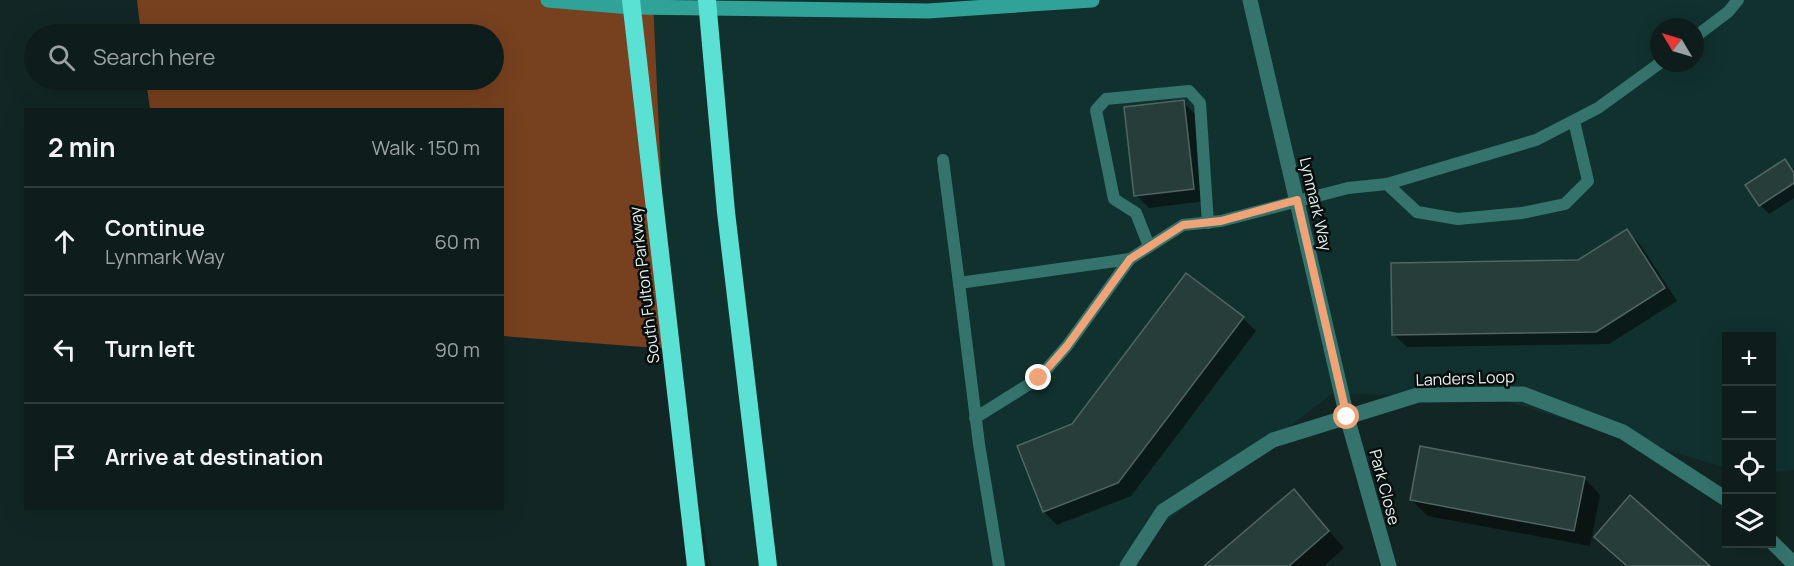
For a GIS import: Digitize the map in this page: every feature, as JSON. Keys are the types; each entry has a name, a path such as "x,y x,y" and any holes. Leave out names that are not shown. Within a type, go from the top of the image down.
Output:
{"highway":[{"name":"South Fulton Parkway","path":"631,3 696,566"},
{"path":"708,4 726,212 768,566"}],"main road":[{"path":"548,0 928,11 1092,0"}],"street":[{"name":"Lynmark Way","path":"1250,0 1347,417"},
{"name":"Landers Loop","path":"1127,566 1163,511 1273,440 1418,395 1523,393 1623,432 1722,496"},
{"name":"Park Close","path":"1347,417 1389,566"},
{"path":"1776,547 1794,564"}],"lane":[{"path":"1704,30 1728,12 1738,0"},
{"path":"975,418 1039,378 1067,346 1130,259 1183,225 1208,222 1348,188 1387,184 1536,140 1598,108 1650,70"},
{"path":"1149,246 1136,213 1114,199 1096,110 1106,99 1189,91 1200,103 1208,222"},
{"path":"1387,184 1417,213 1458,219 1522,213 1565,204 1588,181 1574,121"},
{"path":"943,160 975,418 999,566"},
{"path":"959,283 1130,259"}],"shaded area":[{"path":"137,0 653,0 669,349 504,336 504,108 150,108 147,90 504,90 504,24 140,24"},
{"path":"653,0 1794,0 1794,470 1776,472 1776,332 1722,332 1722,467 1499,399 1333,393 1146,537 1131,566 711,566 669,349"}],"building":[{"path":"1184,100 1194,189 1134,196 1124,107"},
{"path":"1785,159 1794,173 1794,183 1759,206 1745,185"},
{"path":"1627,229 1665,288 1596,332 1392,335 1391,263 1578,260"},
{"path":"1186,273 1244,317 1118,483 1043,512 1017,446 1072,424"},
{"path":"1420,446 1585,477 1574,531 1410,500"},
{"path":"1294,489 1329,531 1289,566 1204,566"},
{"path":"1630,495 1710,566 1627,566 1594,537"}],"route":[{"path":"1039,378 1067,346 1130,259 1183,225 1221,221 1297,200 1347,417"}]}
